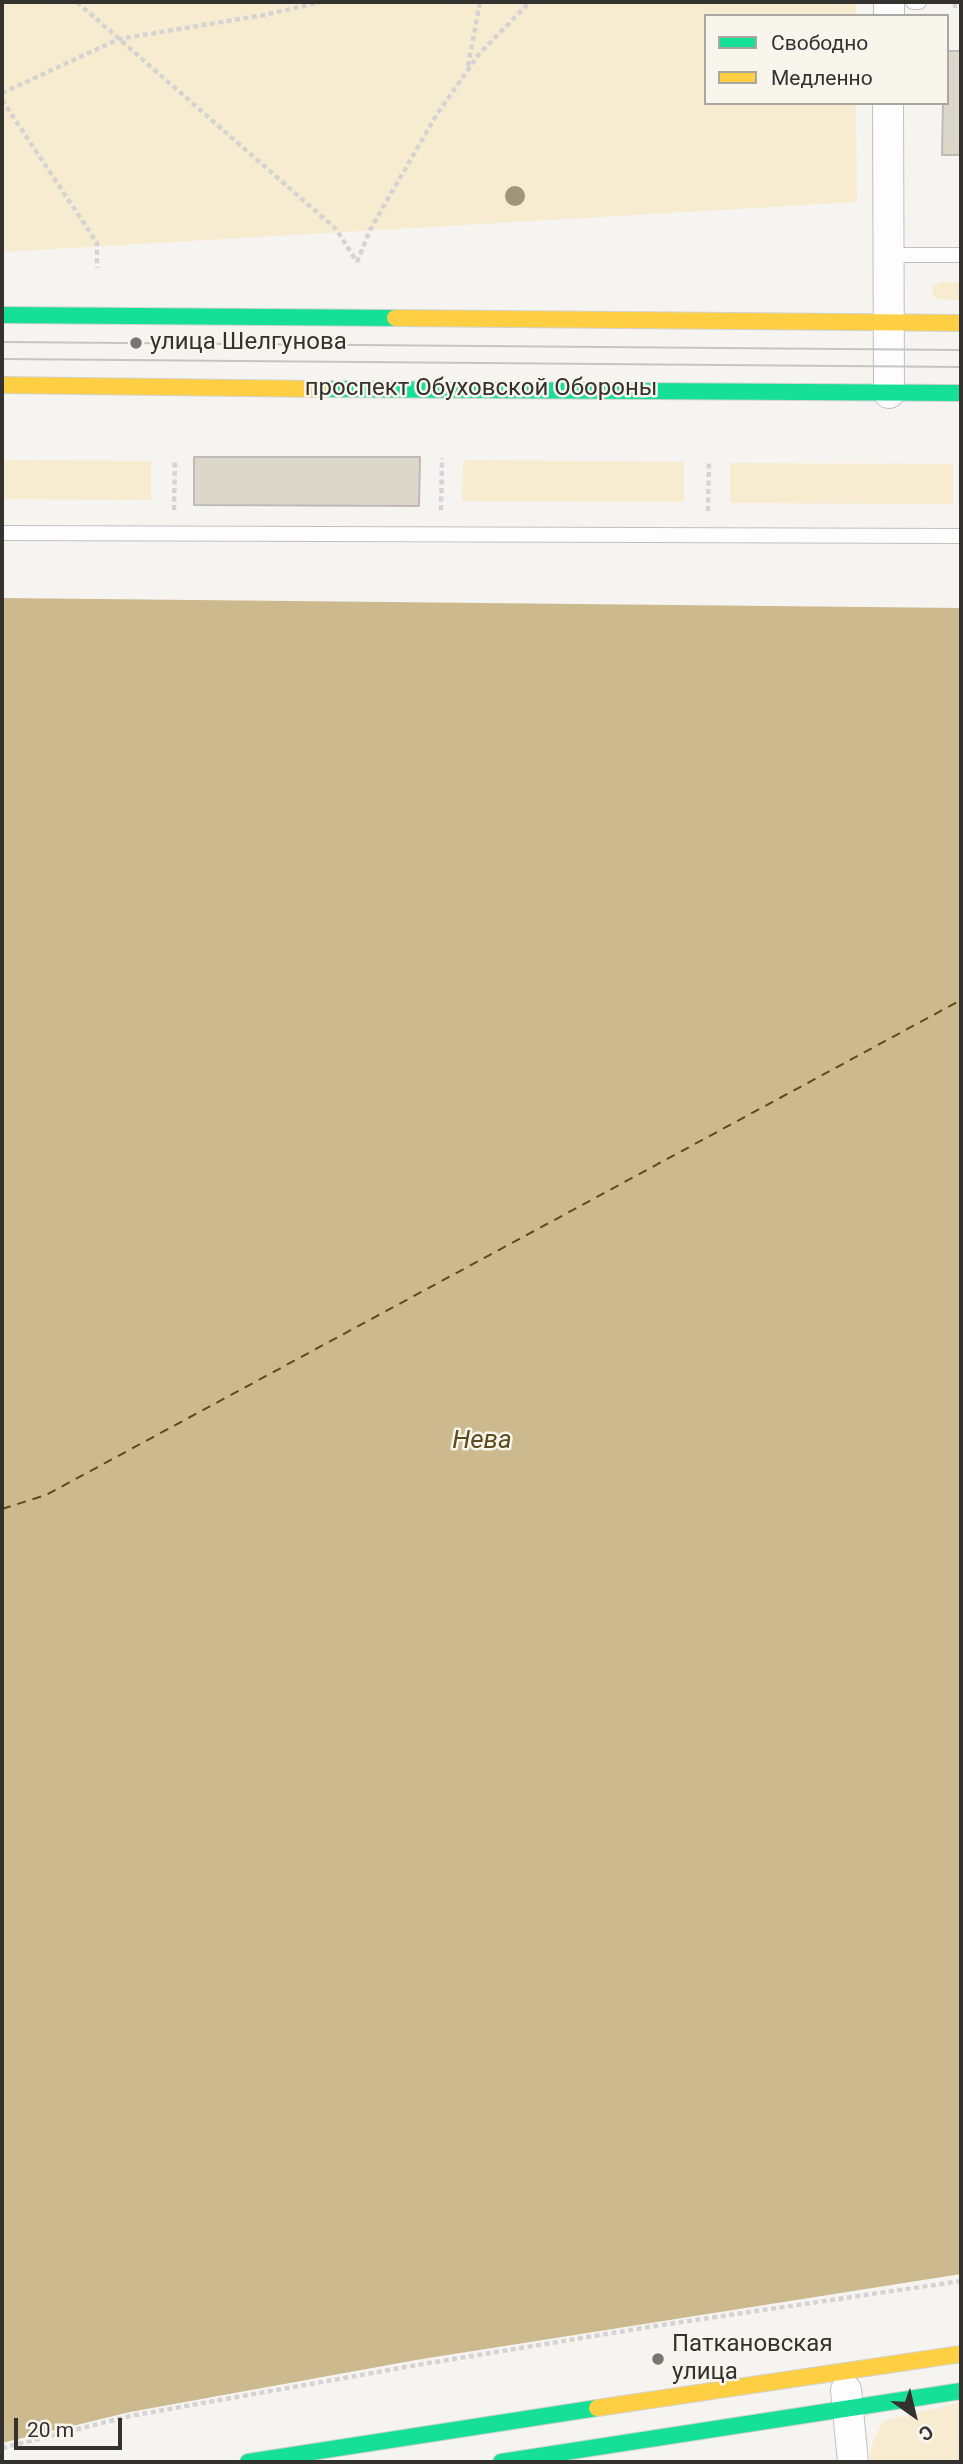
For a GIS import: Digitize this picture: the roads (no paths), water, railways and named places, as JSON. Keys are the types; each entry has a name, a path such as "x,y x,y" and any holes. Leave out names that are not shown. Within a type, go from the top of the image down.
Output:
{"main road":[{"path":"2,316 961,323"},
{"name":"проспект Обуховской Обороны","path":"2,384 150,388 961,393"},
{"path":"248,2462 394,2437 961,2354"},
{"path":"501,2462 961,2391"}],"street":[{"path":"888,105 889,393"},
{"path":"845,2373 853,2462"}],"lane":[{"path":"913,2 919,2"},
{"path":"890,255 961,255"},
{"path":"2,533 961,536"}],"water":[{"name":"Нева","path":"2,598 961,608 961,2274 416,2360 130,2412 2,2443"}],"tram line":[{"path":"2,342 961,350"},
{"path":"2,359 961,367"}],"place":[{"name":"улица Шелгунова","path":"136,343"},
{"name":"Паткановская улица","path":"658,2359"}]}
